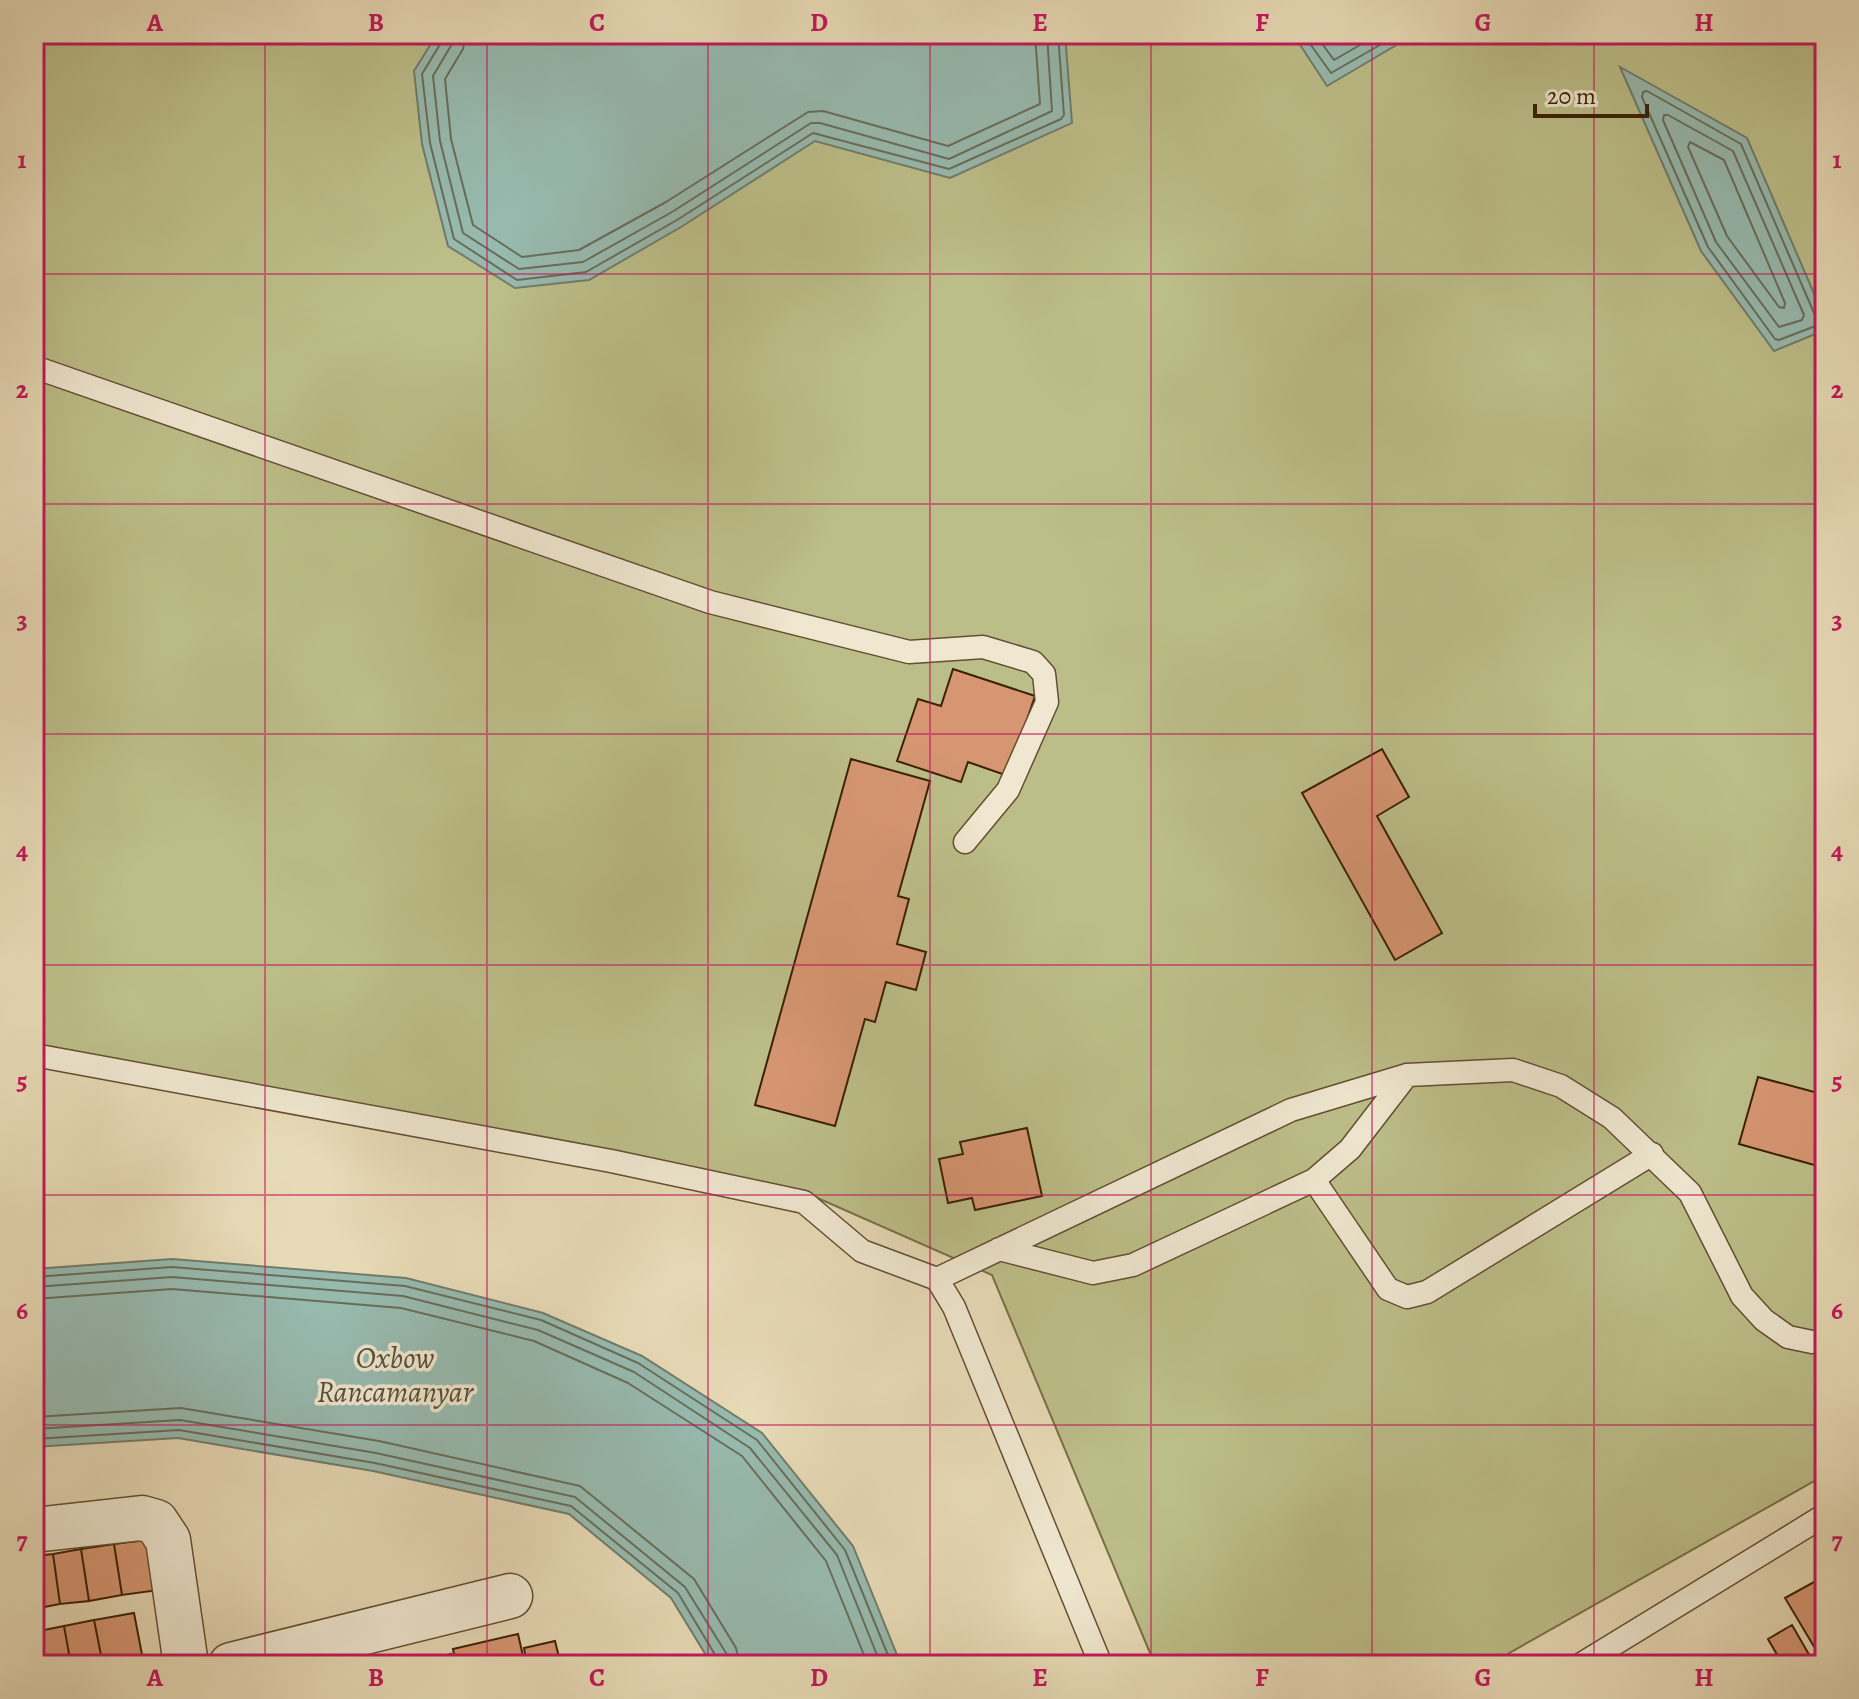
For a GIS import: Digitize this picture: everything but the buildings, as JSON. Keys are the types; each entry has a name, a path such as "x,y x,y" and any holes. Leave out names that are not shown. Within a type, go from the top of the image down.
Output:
{"street":[{"path":"34,1530 142,1518 156,1522 168,1540 186,1665"},
{"path":"231,1665 510,1596"}],"lane":[{"path":"34,367 710,602 909,652 983,647 1033,662 1044,674 1047,702 1008,790 965,842"},
{"path":"34,1055 611,1161 804,1202 862,1251 937,1279 960,1322 1101,1665"},
{"path":"937,1279 1291,1110 1407,1075 1513,1070 1561,1086 1612,1118 1690,1193 1742,1296 1764,1320 1788,1337 1812,1342 1825,1340"},
{"path":"999,1249 1093,1273 1133,1265 1314,1180 1350,1149 1407,1075"},
{"path":"1314,1180 1388,1289 1407,1297 1427,1292 1652,1154"},
{"path":"1580,1665 1825,1515"}],"green space":[{"path":"34,34 1825,34 1825,1475 1488,1665 1155,1665 992,1275 813,1196 34,1049"}],"water":[{"path":"437,34 1065,34 1072,123 950,178 815,141 681,227 589,280 515,288 448,246 422,144 414,71"},
{"path":"1293,34 1415,34 1327,86"},
{"path":"1620,67 1747,138 1825,319 1825,330 1774,351 1701,251"},
{"name":"Oxbow Rancamanyar","path":"172,1259 406,1278 543,1313 642,1356 762,1433 853,1546 901,1665 712,1665 671,1598 569,1514 373,1471 178,1438 34,1447 34,1269"}]}
